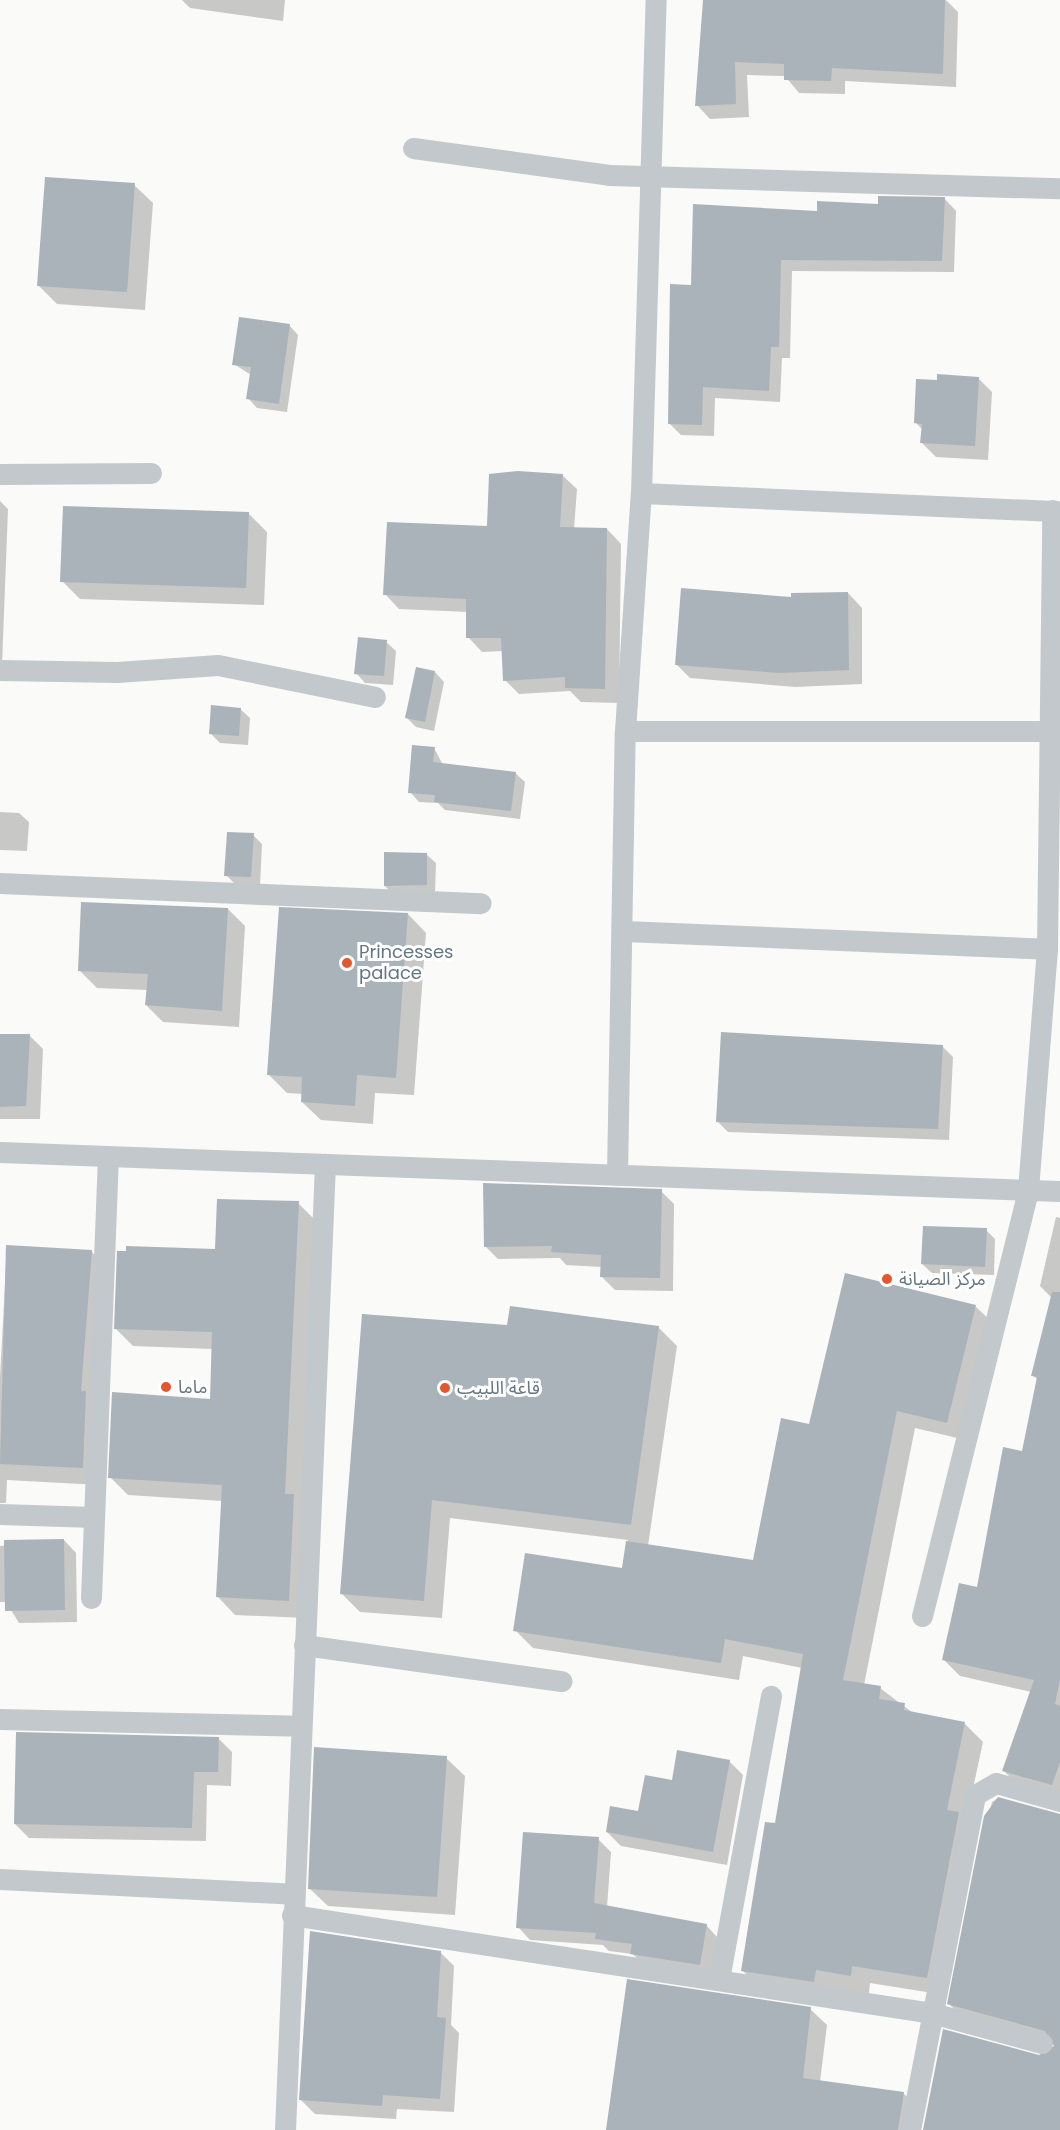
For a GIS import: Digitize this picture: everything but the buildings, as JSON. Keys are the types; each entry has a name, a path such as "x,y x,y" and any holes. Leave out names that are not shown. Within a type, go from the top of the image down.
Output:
{"street":[{"path":"617,1175 624,931 625,730 641,493 656,0"},
{"path":"413,148 556,171 649,177 1060,188"},
{"path":"0,474 151,473"},
{"path":"641,493 1056,511 1046,731 1047,949 1028,1190 922,1616"},
{"path":"0,670 117,672 218,665 375,697"},
{"path":"625,730 1046,731"},
{"path":"0,883 481,903"},
{"path":"624,931 1047,949"},
{"path":"0,1152 1060,1191"},
{"path":"91,1598 108,1156"},
{"path":"285,2130 292,1905 325,1164"},
{"path":"0,1514 94,1517"},
{"path":"304,1645 561,1681"},
{"path":"719,1979 771,1696"},
{"path":"0,1719 301,1726"},
{"path":"910,2130 975,1795 996,1783 1060,1801"},
{"path":"0,1879 292,1905 719,1979 932,2013 1042,2043"}],"place":[{"name":"Princesses palace","path":"347,963"},
{"name":"مركز الصيانة","path":"887,1279"},
{"name":"ماما","path":"166,1387"},
{"name":"قاعة اللبيب","path":"445,1388"}]}
